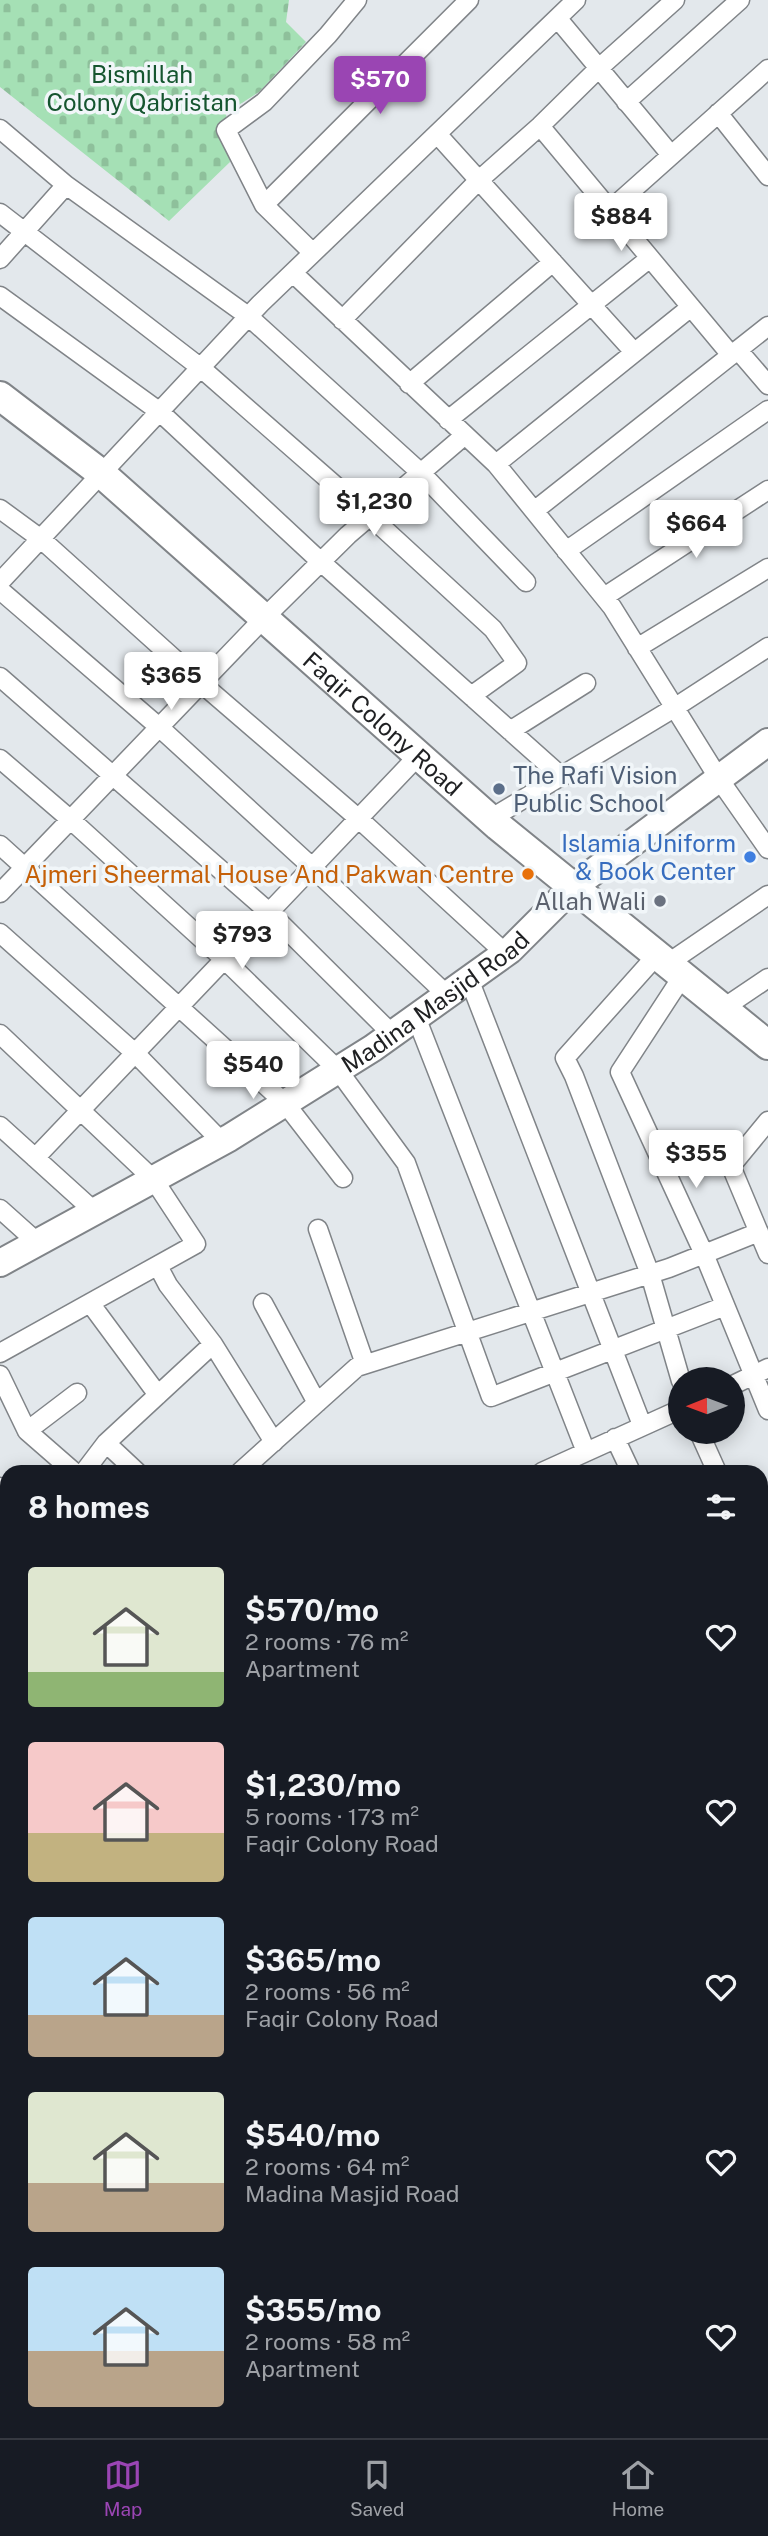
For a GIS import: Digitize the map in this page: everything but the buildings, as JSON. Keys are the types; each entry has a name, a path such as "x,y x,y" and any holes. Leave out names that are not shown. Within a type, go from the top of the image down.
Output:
{"main road":[{"name":"Faqir Colony Road","path":"0,396 102,474 489,819 768,1045"}],"street":[{"path":"313,253 264,205 226,130 264,102 328,36 357,0"},
{"path":"264,205 469,0"},
{"path":"0,582 248,316 576,0"},
{"path":"342,320 478,181 675,0"},
{"path":"626,102 740,0"},
{"path":"558,19 671,155"},
{"path":"610,209 767,72"},
{"path":"718,113 768,176"},
{"path":"540,126 691,307 768,385"},
{"path":"0,129 66,185 248,316 421,473 526,582"},
{"path":"438,135 634,352"},
{"path":"0,259 66,185"},
{"path":"0,213 201,368 370,516 493,629 517,663 471,696"},
{"path":"448,420 650,258"},
{"path":"409,384 553,262"},
{"path":"293,273 496,464 604,597 719,779 761,826 768,849"},
{"path":"0,296 160,412 321,562 562,777"},
{"path":"496,464 691,307"},
{"path":"534,511 768,326"},
{"path":"566,551 768,410"},
{"path":"0,893 264,618 370,516 465,435"},
{"path":"604,597 768,490"},
{"path":"0,509 41,539 201,683 359,819 505,953"},
{"path":"637,648 768,568"},
{"path":"0,590 159,727 447,995"},
{"path":"489,819 674,708 768,647"},
{"path":"0,677 270,913 392,1034"},
{"path":"510,731 586,683"},
{"name":"Madina Masjid Road","path":"0,1263 222,1142 392,1034 505,953 573,887 768,742"},
{"path":"35,1158 418,756"},
{"path":"0,760 71,820 225,960 338,1070 406,1163 491,1397 725,1306"},
{"path":"0,845 285,1103 343,1178"},
{"path":"677,1367 650,1274 565,1058 669,966 768,895"},
{"path":"0,933 136,1054 222,1142"},
{"path":"669,966 620,1072 704,1254 725,1306 761,1371 768,1410"},
{"path":"722,1009 768,978"},
{"path":"469,979 642,1426"},
{"path":"416,1017 586,1452"},
{"path":"0,1034 154,1180 196,1244 0,1353"},
{"path":"768,1121 731,1166 768,1254"},
{"path":"0,1126 95,1212"},
{"path":"0,1209 38,1243"},
{"path":"318,1229 365,1364"},
{"path":"248,1465 357,1367 650,1274 759,1233"},
{"path":"158,1266 168,1285 213,1344 274,1441"},
{"path":"90,1303 158,1395"},
{"path":"263,1303 317,1403"},
{"path":"90,1465 106,1443 213,1344"},
{"path":"0,1375 27,1431 66,1465"},
{"path":"27,1431 77,1393"},
{"path":"557,1465 668,1415"},
{"path":"615,1438 628,1465"},
{"path":"106,1443 130,1465"},
{"path":"704,1444 714,1465"}],"green space":[{"name":"Bismillah Colony Qabristan","path":"0,0 289,0 286,22 306,42 259,92 226,113 230,162 169,221 0,87"}],"place":[{"name":"The Rafi Vision Public School","path":"499,789"},
{"name":"Islamia Uniform & Book Center","path":"750,857"},
{"name":"Ajmeri Sheermal House And Pakwan Centre","path":"528,874"},
{"name":"Allah Wali","path":"660,901"}]}
